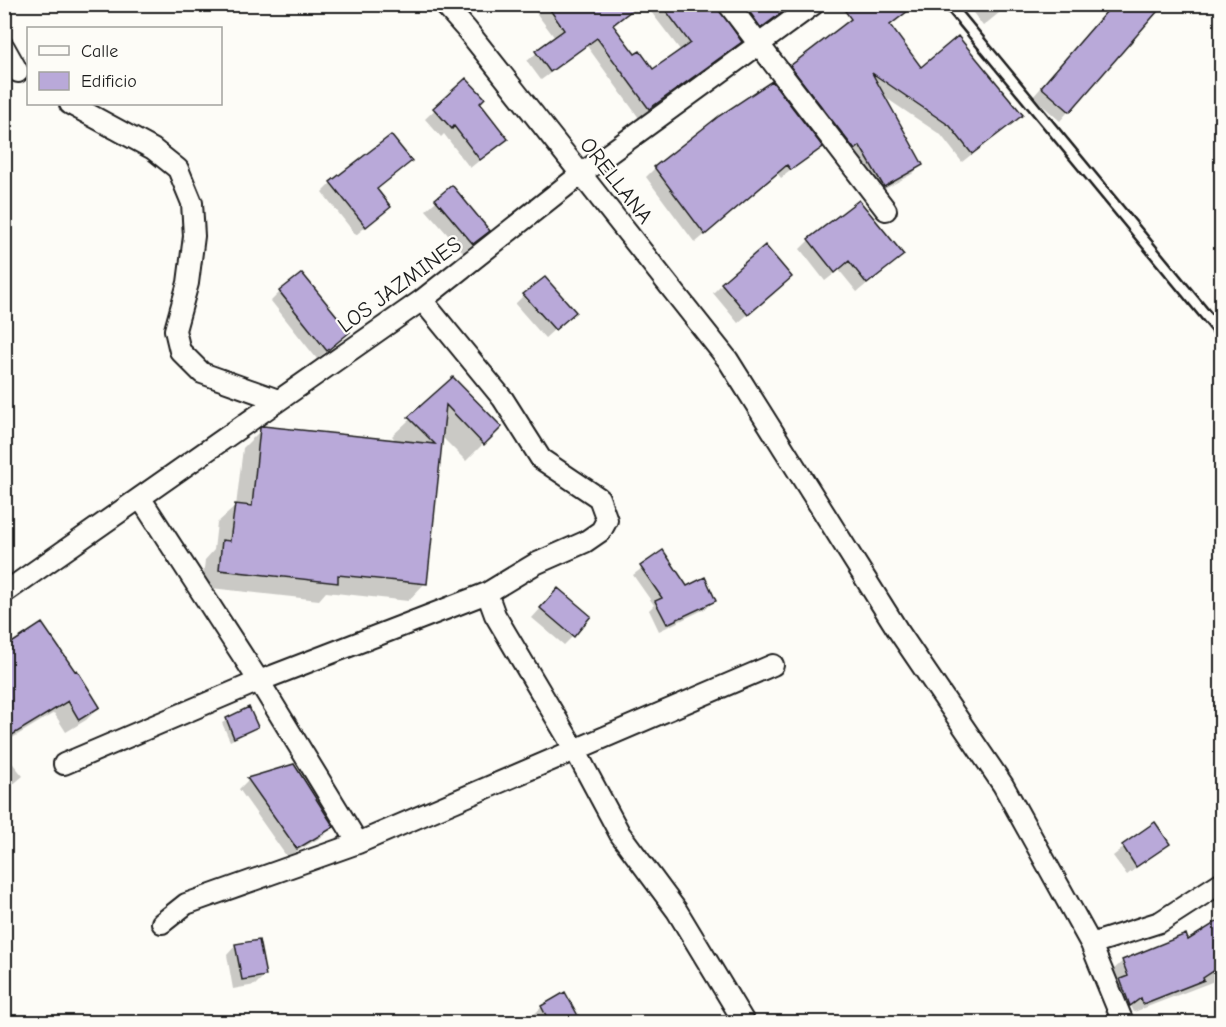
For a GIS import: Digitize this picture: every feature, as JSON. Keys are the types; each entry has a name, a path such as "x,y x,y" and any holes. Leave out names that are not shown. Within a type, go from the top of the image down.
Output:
{"street":[{"name":"ORELLANA","path":"444,4 728,360 897,629 1003,784 1091,944 1123,1023"},
{"path":"728,4 886,210"},
{"name":"LOS JAZMINES","path":"4,593 422,300 581,174 814,4"},
{"path":"4,47 17,72"},
{"path":"72,105 153,149 177,169 181,177 192,203 194,236 188,283 176,330 180,351 202,374 278,400"},
{"path":"64,764 259,681 487,593 535,564 585,542 601,531 608,520 599,498 567,473 541,459 502,399 422,300"},
{"path":"141,499 259,681 358,843"},
{"path":"487,593 495,615 575,750 621,834 677,911 744,1023"},
{"path":"162,923 186,904 358,843 773,666"},
{"path":"1091,944 1160,922 1221,882"}],"lane":[{"path":"949,4 1221,335"}],"building":[{"path":"546,4 640,4 613,25 635,54 640,51 653,69 690,43 661,4 716,4 742,42 649,109 597,38 550,72 535,51 564,30"},
{"path":"744,4 793,4 761,28"},
{"path":"840,4 870,4 877,9 883,4 917,4 890,25 921,67 958,36 1023,115 972,154 950,126 872,73 923,165 884,187 860,146 855,150 790,66 851,19"},
{"path":"1113,4 1164,4 1070,112 1041,87"},
{"path":"466,78 485,98 480,103 508,139 480,160 454,126 452,129 433,108"},
{"path":"772,81 823,147 791,170 787,165 705,235 654,167 719,116"},
{"path":"391,135 412,161 377,189 391,207 366,227 330,182"},
{"path":"452,185 490,231 473,244 435,199"},
{"path":"859,200 904,255 867,284 849,261 835,273 808,239"},
{"path":"765,245 792,277 748,315 721,283"},
{"path":"302,273 350,332 327,351 279,291"},
{"path":"545,277 576,312 555,330 523,294"},
{"path":"453,377 502,427 484,445 446,405 427,584 338,575 338,583 219,570 222,540 230,541 235,504 252,506 260,428 263,426 435,444 408,417"},
{"path":"663,550 687,586 705,577 716,601 667,624 655,601 662,598 640,566"},
{"path":"558,588 591,616 574,637 540,608"},
{"path":"42,623 75,671 77,670 100,707 79,720 68,701 4,740 4,648"},
{"path":"249,707 258,727 234,738 226,718"},
{"path":"294,764 334,827 297,849 247,778"},
{"path":"1155,822 1170,844 1136,867 1122,845"},
{"path":"1221,919 1221,966 1203,978 1204,980 1143,1004 1141,998 1130,1006 1120,979 1128,976 1122,960 1186,934 1188,940"},
{"path":"259,940 266,976 242,980 235,944"},
{"path":"565,992 582,1023 550,1023 541,1006"}]}
